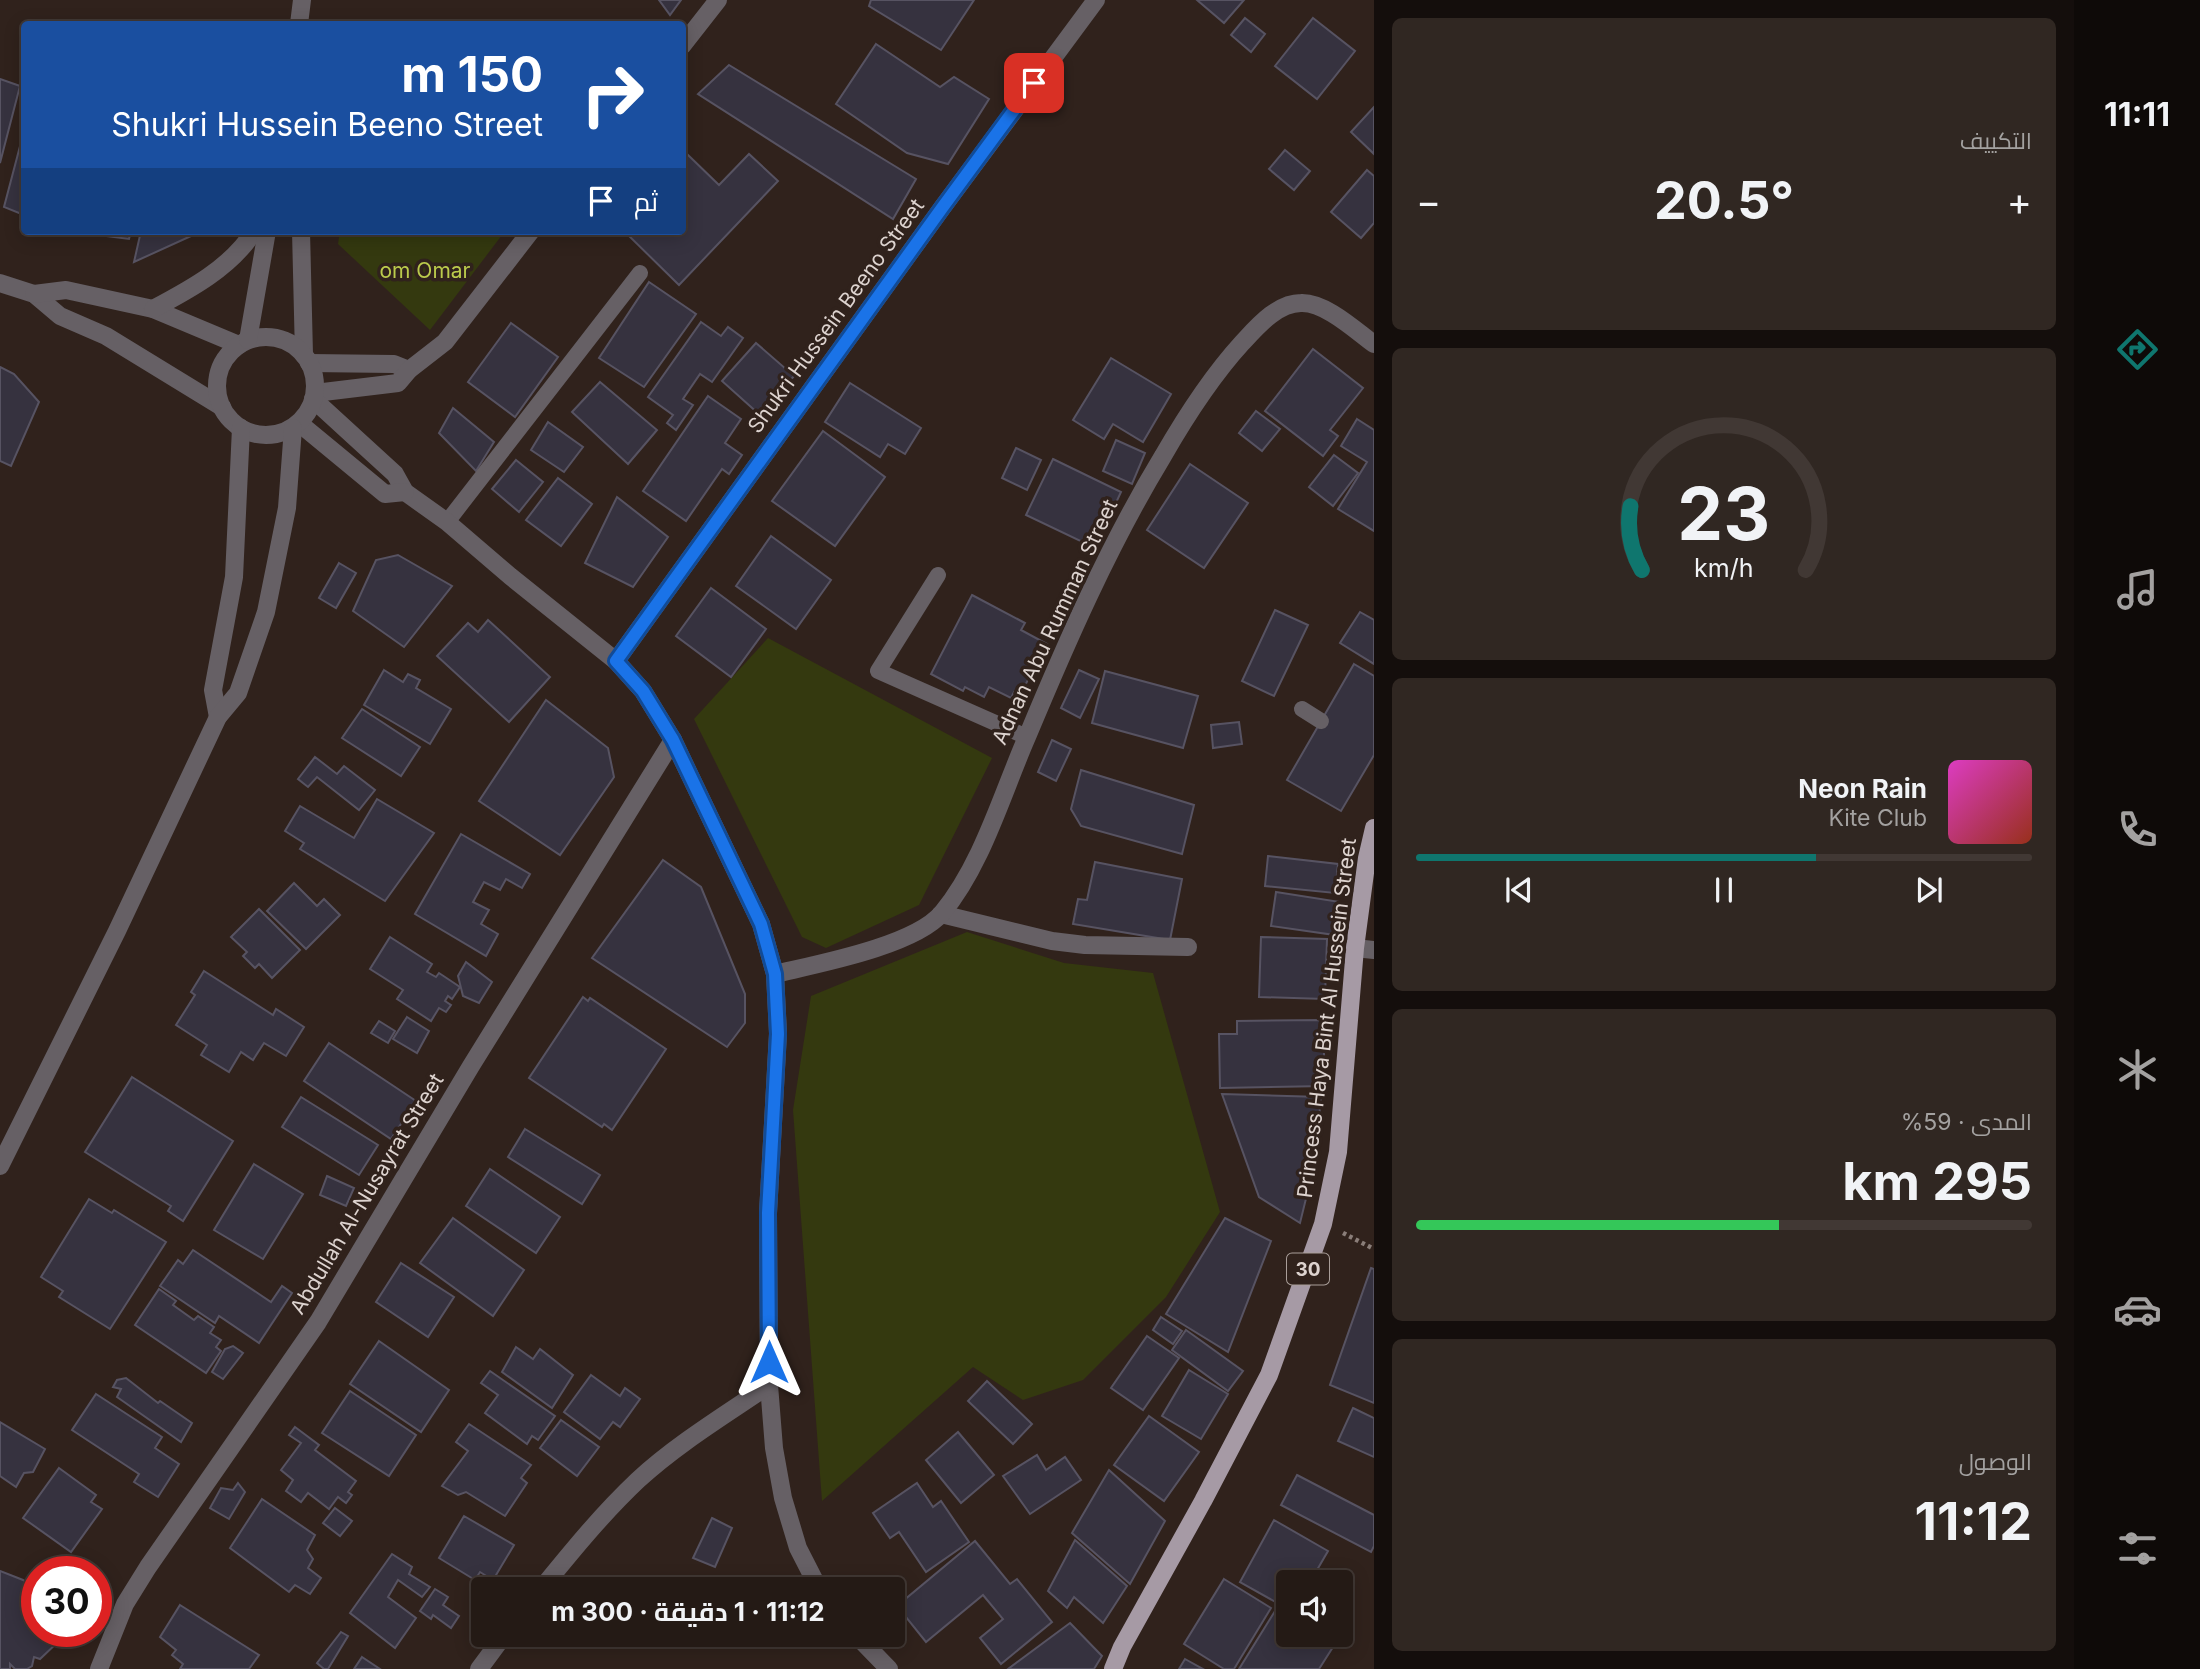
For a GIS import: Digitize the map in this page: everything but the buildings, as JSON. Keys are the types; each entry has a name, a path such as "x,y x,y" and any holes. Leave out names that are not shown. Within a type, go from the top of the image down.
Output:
{"main road":[{"name":"Princess Haya Bint Al Hussein Street","path":"1113,1669 1122,1647 1269,1376 1299,1298 1323,1224 1338,1152 1355,948 1367,858 1374,828"}],"street":[{"path":"299,21 302,0"},
{"path":"686,41 718,0"},
{"name":"Shukri Hussein Beeno Street","path":"616,661 933,219 1096,0"},
{"path":"153,309 211,273 248,242 252,235"},
{"path":"34,295 66,290 153,309 243,342 272,337 295,346 306,359 315,378 314,396 310,408 296,425 280,433 254,434 241,428 230,420 222,407 217,390 219,373 226,357 243,342 266,235"},
{"path":"301,235 306,359"},
{"path":"314,396 398,383 409,370 445,342 528,235"},
{"path":"0,283 34,295 60,316 106,336 222,407"},
{"name":"Adnan Abu Rumman Street","path":"775,974 860,954 911,934 941,914 964,880 984,840 1084,607 1139,496 1181,425 1224,362 1256,327 1280,308 1299,302 1314,304 1341,319 1374,344"},
{"path":"306,359 394,364 409,370"},
{"path":"314,396 395,474 405,492 447,522 616,661 643,691 673,740 761,924 775,974 778,1034 768,1213 769,1385 774,1448 783,1498 798,1548 813,1577"},
{"path":"296,425 386,494 405,492"},
{"path":"0,1166 117,931 218,717 237,693 266,612 287,508 296,425"},
{"path":"218,717 213,690 234,577 241,428"},
{"name":"Abdullah Al-Nusayrat Street","path":"99,1669 125,1604 318,1322 471,1066 673,740"},
{"path":"941,914 1052,942 1188,947"},
{"path":"1355,948 1374,950"},
{"path":"551,1577 593,1524 640,1478 693,1437 769,1385"},
{"path":"480,1669 496,1647"},
{"path":"868,1647 889,1669"}],"lane":[{"path":"447,522 640,273"},
{"path":"938,575 878,671 1027,737"},
{"path":"1303,709 1321,721"}],"path":[{"path":"1362,1242 1374,1249"}],"green space":[{"name":"om Omar","path":"339,235 502,235 430,330 338,244"},
{"path":"768,638 992,758 919,905 826,948 802,937 694,719"},
{"path":"967,932 1064,963 1153,973 1220,1212 1166,1297 1083,1380 1023,1400 973,1367 822,1501 793,1110 811,996"}],"route":[{"path":"769,1362 768,1213 778,1034 775,974 761,924 673,740 643,691 616,661 1034,83"}]}
